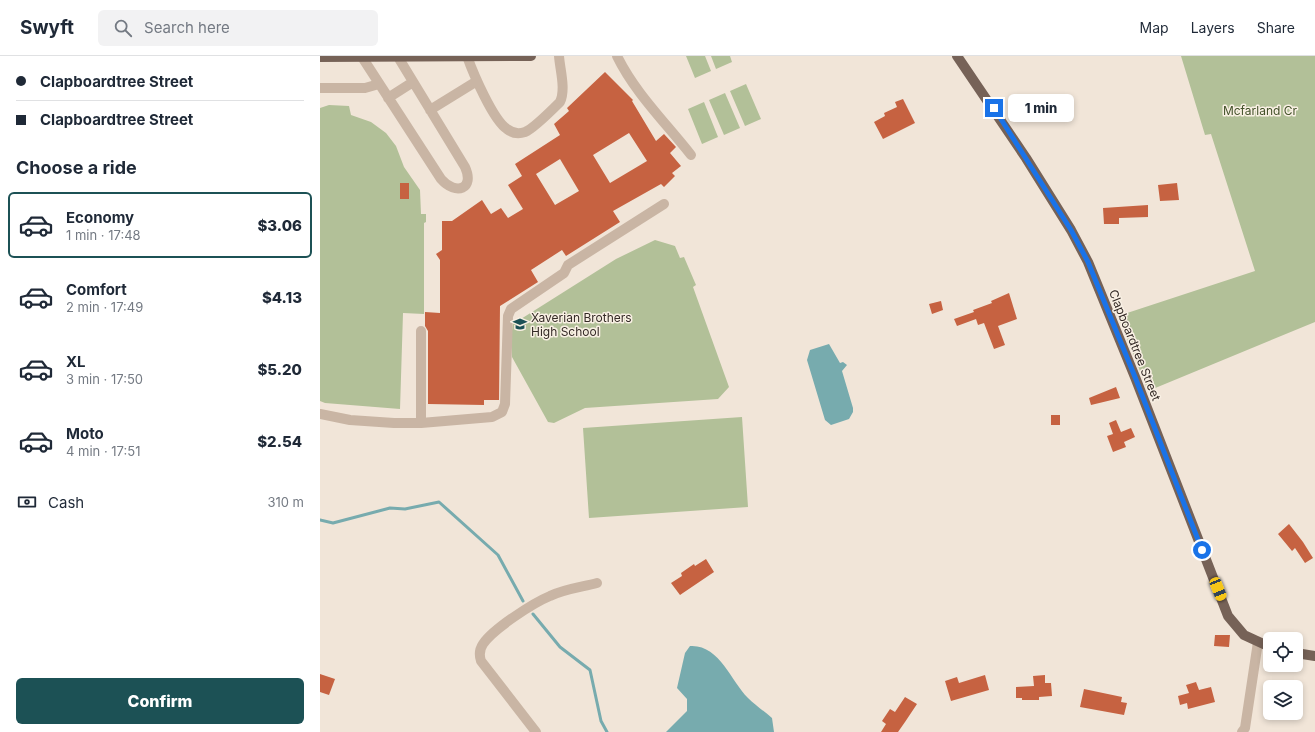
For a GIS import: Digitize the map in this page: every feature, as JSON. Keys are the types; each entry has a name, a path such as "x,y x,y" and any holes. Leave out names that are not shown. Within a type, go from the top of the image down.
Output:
{"main road":[{"path":"320,57 532,56"},
{"name":"Clapboardtree Street","path":"957,56 998,114 1071,230 1088,262 1135,377 1228,616 1244,635 1263,644"},
{"path":"1303,654 1315,656"}],"street":[{"path":"467,56 477,81 498,120 506,129 519,133 526,132 560,102 562,97 559,56"},
{"path":"618,56 624,69 637,88 691,155"},
{"path":"362,57 441,179 448,187 453,189 463,188 467,181 467,171 398,57"},
{"path":"430,110 477,81"},
{"path":"388,98 413,82"},
{"path":"320,88 365,88 379,84"},
{"path":"320,414 350,420 421,423 492,417 502,412 505,404 508,316 511,309 564,273 568,265 664,204"},
{"path":"421,331 421,423"},
{"path":"536,732 481,661 479,653 482,645 489,637 526,609 551,595 597,583"},
{"path":"1242,732 1245,728 1250,703 1258,642"}],"green space":[{"path":"686,56 705,56 711,71 695,78"},
{"path":"711,56 730,56 732,62 716,69"},
{"name":"Mcfarland Cr","path":"1181,56 1315,56 1315,322 1148,391 1118,316 1255,271 1211,134 1205,135"},
{"path":"746,84 761,119 745,126 730,91"},
{"path":"725,93 740,128 724,135 709,100"},
{"path":"704,102 718,137 702,144 688,109"},
{"path":"329,105 349,106 351,115 371,122 386,133 396,146 404,167 420,190 421,214 426,214 426,222 424,223 424,314 403,313 400,409 325,403 320,401 320,108"},
{"path":"655,240 675,246 680,258 684,257 696,285 693,287 729,387 718,399 585,408 554,423 548,422 512,357 511,337 513,324 616,259"},
{"path":"742,417 748,507 589,518 583,428"}],"water":[{"path":"829,344 840,363 843,362 847,365 842,371 853,408 853,412 849,419 831,425 825,420 807,360 810,350"},
{"path":"690,646 700,647 717,657 748,698 772,718 774,732 666,732 687,711 687,699 677,688 685,653"}],"building":[{"path":"605,72 633,100 632,101 656,141 664,134 676,147 670,153 681,166 672,173 675,176 664,187 661,184 613,211 620,222 566,256 562,250 531,270 538,282 500,306 499,400 484,400 484,405 428,404 428,331 425,326 425,312 440,313 440,260 436,254 442,250 442,221 452,221 482,200 491,214 501,208 508,218 523,209 508,185 522,176 515,164 560,135 554,124 569,111 567,108","holes":["629,133 647,161 610,183 593,155","560,159 579,191 555,205 536,174"]},
{"path":"903,99 915,123 883,139 874,122 885,116 884,113 897,107 895,102"},
{"path":"400,183 409,183 409,199 400,199"},
{"path":"1177,183 1179,200 1160,201 1158,185"},
{"path":"1148,205 1148,217 1119,218 1119,224 1104,224 1103,208"},
{"path":"1009,293 1017,319 998,326 1005,345 994,349 984,323 978,325 976,319 957,326 954,319 974,312 973,310 992,303 991,301"},
{"path":"941,301 943,310 932,314 929,304"},
{"path":"1116,387 1120,398 1091,405 1089,398"},
{"path":"1051,415 1060,415 1060,425 1051,425"},
{"path":"1116,420 1121,432 1131,428 1135,437 1124,442 1126,447 1113,452 1107,436 1113,434 1109,423"},
{"path":"1289,524 1313,558 1305,563 1295,548 1292,551 1278,534"},
{"path":"706,559 714,572 680,595 671,583 682,576 681,573 694,564 695,566"},
{"path":"1215,635 1230,635 1229,647 1214,646"},
{"path":"320,674 335,679 329,695 320,692"},
{"path":"985,675 989,690 951,701 945,681 957,677 959,683"},
{"path":"1045,675 1045,683 1051,683 1052,696 1039,697 1039,700 1022,700 1022,698 1016,698 1016,687 1034,686 1033,676"},
{"path":"1196,682 1199,690 1211,687 1215,702 1188,709 1187,703 1180,705 1178,696 1189,693 1186,685"},
{"path":"1084,689 1122,697 1121,702 1127,703 1124,715 1080,707"},
{"path":"905,697 917,704 905,722 898,732 881,732 886,724 882,721 890,709 895,712"}],"waterway":[{"path":"320,520 333,523 390,508 405,509 439,502 498,555 523,601"},
{"path":"533,614 560,647 590,670 601,721 607,732"}],"place":[{"name":"Xaverian Brothers High School","path":"520,324"}],"route":[{"path":"994,108 1071,230 1088,262 1135,377 1202,550"}]}
